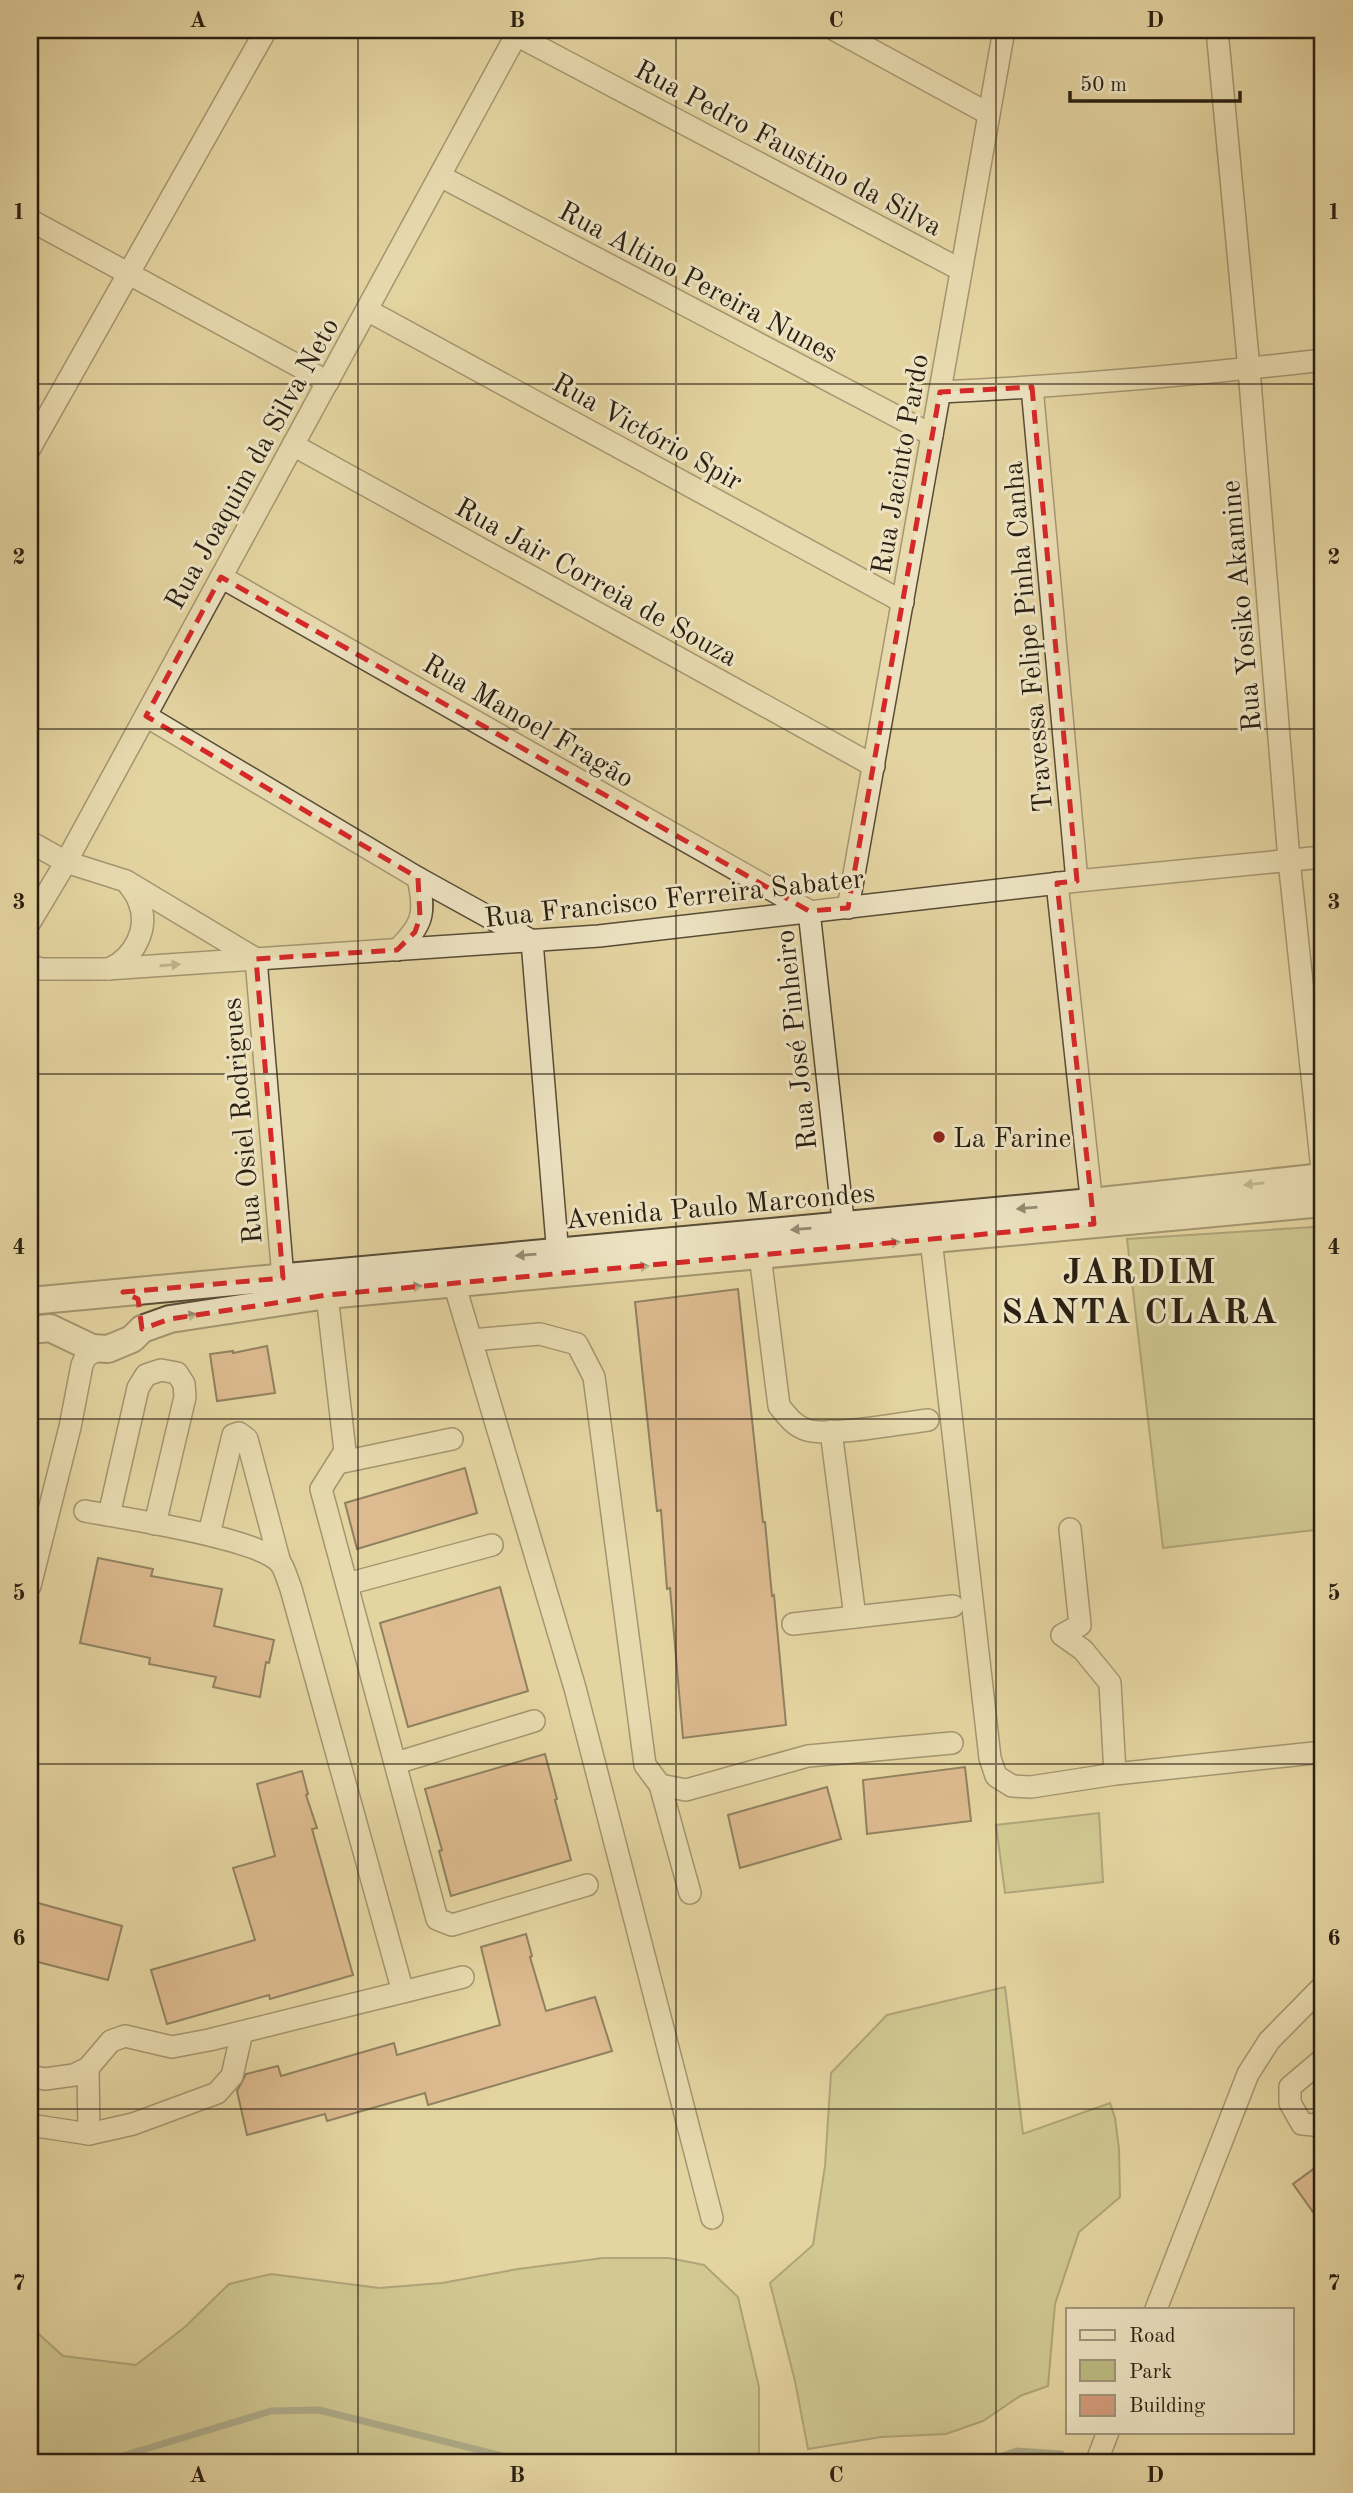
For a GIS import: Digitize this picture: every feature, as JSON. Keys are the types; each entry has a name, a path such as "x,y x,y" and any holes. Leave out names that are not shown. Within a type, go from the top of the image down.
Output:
{"street":[{"path":"30,447 266,30"},
{"path":"835,30 989,114"},
{"name":"Rua Jacinto Pardo","path":"848,908 1004,30"},
{"name":"Rua Yosiko Akamine","path":"1217,30 1249,369 1289,860 1323,1184"},
{"name":"Rua Joaquim da Silva Neto","path":"30,922 66,863 518,33"},
{"name":"Rua Pedro Faustino da Silva","path":"518,33 961,270"},
{"name":"Rua Altino Pereira Nunes","path":"440,176 932,435"},
{"path":"30,220 328,382"},
{"name":"Rua Victório Spir","path":"367,310 902,602"},
{"path":"940,392 1249,369 1323,360"},
{"name":"Travessa Felipe Pinha Canha","path":"1032,387 1067,882"},
{"name":"Rua Jair Correia de Souza","path":"293,445 874,766"},
{"name":"Rua Manoel Fragão","path":"221,577 809,911"},
{"path":"146,716 418,878 532,941 558,1263"},
{"path":"30,842 66,863 126,881 256,959"},
{"name":"Rua Francisco Ferreira Sabater","path":"30,965 41,969 107,970 599,936 1067,882 1323,857"},
{"path":"397,950 415,932 421,917 423,899 418,878"},
{"path":"107,970 129,955 139,940 143,919 139,901 126,881"},
{"path":"1067,882 1093,1213"},
{"name":"Rua José Pinheiro","path":"809,911 845,1236"},
{"name":"Rua Osiel Rodrigues","path":"256,959 283,1278"},
{"name":"Avenida Paulo Marcondes","path":"89,1346 108,1349 132,1339 142,1329 170,1318 327,1295 454,1283 558,1263 1093,1213 1323,1184"},
{"name":"Avenida Paulo Marcondes","path":"30,1301 283,1278 760,1255 845,1236 931,1240 1093,1213"},
{"path":"931,1240 990,1758 996,1776 1012,1786 1031,1787 1115,1774 1323,1752"},
{"path":"760,1255 779,1406 793,1423 808,1430 831,1431 928,1420"},
{"path":"454,1283 575,1688 712,2218"},
{"path":"123,1292 138,1298 144,1320 142,1329"},
{"path":"89,1346 71,1329 70,1312 81,1300 95,1295"},
{"path":"327,1295 345,1451 321,1489 437,1919 452,1925 587,1885"},
{"path":"30,1330 50,1328 89,1346"},
{"path":"472,1340 540,1334 577,1344 594,1377 645,1765 660,1785 690,1893"},
{"path":"30,1586 39,1518 70,1427 82,1365 89,1346"},
{"path":"109,1516 138,1388 146,1375 162,1370 177,1373 184,1384 185,1397 155,1524"},
{"path":"831,1431 855,1617"},
{"path":"209,1534 233,1435 239,1433 247,1439 280,1563 291,1588 403,1992"},
{"path":"338,1463 452,1438"},
{"path":"85,1511 209,1534 252,1547 280,1563"},
{"path":"1070,1529 1080,1625 1062,1635 1083,1650 1111,1683 1115,1774"},
{"path":"347,1584 492,1545"},
{"path":"793,1624 953,1606"},
{"path":"396,1763 534,1721"},
{"path":"660,1785 686,1790 808,1756 952,1743"},
{"path":"30,2076 45,2078 74,2075 88,2068 111,2041 125,2036 172,2047 463,1977"},
{"path":"1156,2308 1248,2074 1269,2041 1323,1986"},
{"path":"30,2125 89,2134 133,2124 216,2093 232,2076 242,2032"},
{"path":"1323,2059 1290,2087 1290,2103 1302,2124 1314,2125 1323,2120"},
{"path":"88,2068 89,2134"},
{"path":"1096,2463 1107,2434"}],"highlighted area":[{"path":"1032,387 1077,881 1057,883 1094,1224 327,1295 170,1319 142,1329 138,1299 123,1292 283,1278 256,959 397,950 415,932 420,917 418,878 146,716 221,577 809,911 848,908 940,392"}],"green space":[{"path":"1313,1227 1323,1238 1323,1529 1163,1548 1127,1239"},
{"path":"1099,1813 1103,1882 1005,1893 996,1825"},
{"path":"1005,1987 1023,2134 1110,2103 1119,2149 1120,2197 1079,2232 1055,2304 1048,2386 1020,2396 983,2421 946,2434 881,2437 808,2449 795,2381 770,2283 813,2245 825,2166 831,2073 887,2015"},
{"path":"603,2258 669,2258 704,2265 738,2297 759,2387 759,2463 30,2463 30,2326 63,2356 136,2365 185,2327 229,2284 271,2274 379,2288 442,2283 518,2269"}],"building":[{"path":"738,1289 763,1522 772,1596 774,1595 786,1725 683,1738 670,1588 667,1589 661,1510 657,1511 635,1302"},
{"path":"267,1346 275,1393 217,1401 210,1354 233,1353"},
{"path":"465,1468 477,1513 357,1549 345,1503"},
{"path":"98,1558 153,1569 151,1576 222,1589 214,1626 274,1640 269,1663 266,1662 260,1697 213,1687 216,1677 149,1664 150,1658 80,1643"},
{"path":"500,1587 528,1691 408,1727 380,1623"},
{"path":"545,1754 571,1860 451,1896 439,1851 442,1850 425,1789"},
{"path":"965,1767 971,1821 867,1834 863,1780"},
{"path":"302,1771 308,1794 306,1795 317,1828 312,1829 353,1975 167,2024 151,1970 255,1940 233,1868 275,1856 257,1784"},
{"path":"827,1787 841,1839 740,1868 728,1815"},
{"path":"38,1903 122,1926 108,1980 30,1960 30,1932"},
{"path":"526,1934 546,2011 595,1997 612,2051 428,2105 425,2093 327,2121 325,2114 247,2135 237,2091 246,2074 278,2066 281,2076 394,2043 397,2055 500,2025 481,1947"},
{"path":"1323,2162 1323,2226 1293,2184"}],"waterway":[{"path":"99,2463 271,2411 319,2410 531,2463"},
{"path":"982,2463 1017,2451 1061,2454"},
{"path":"1144,2463 1151,2463"}],"place":[{"name":"La Farine","path":"939,1137"}],"district":[{"name":"JARDIM SANTA CLARA","path":"1140,1291"}]}
